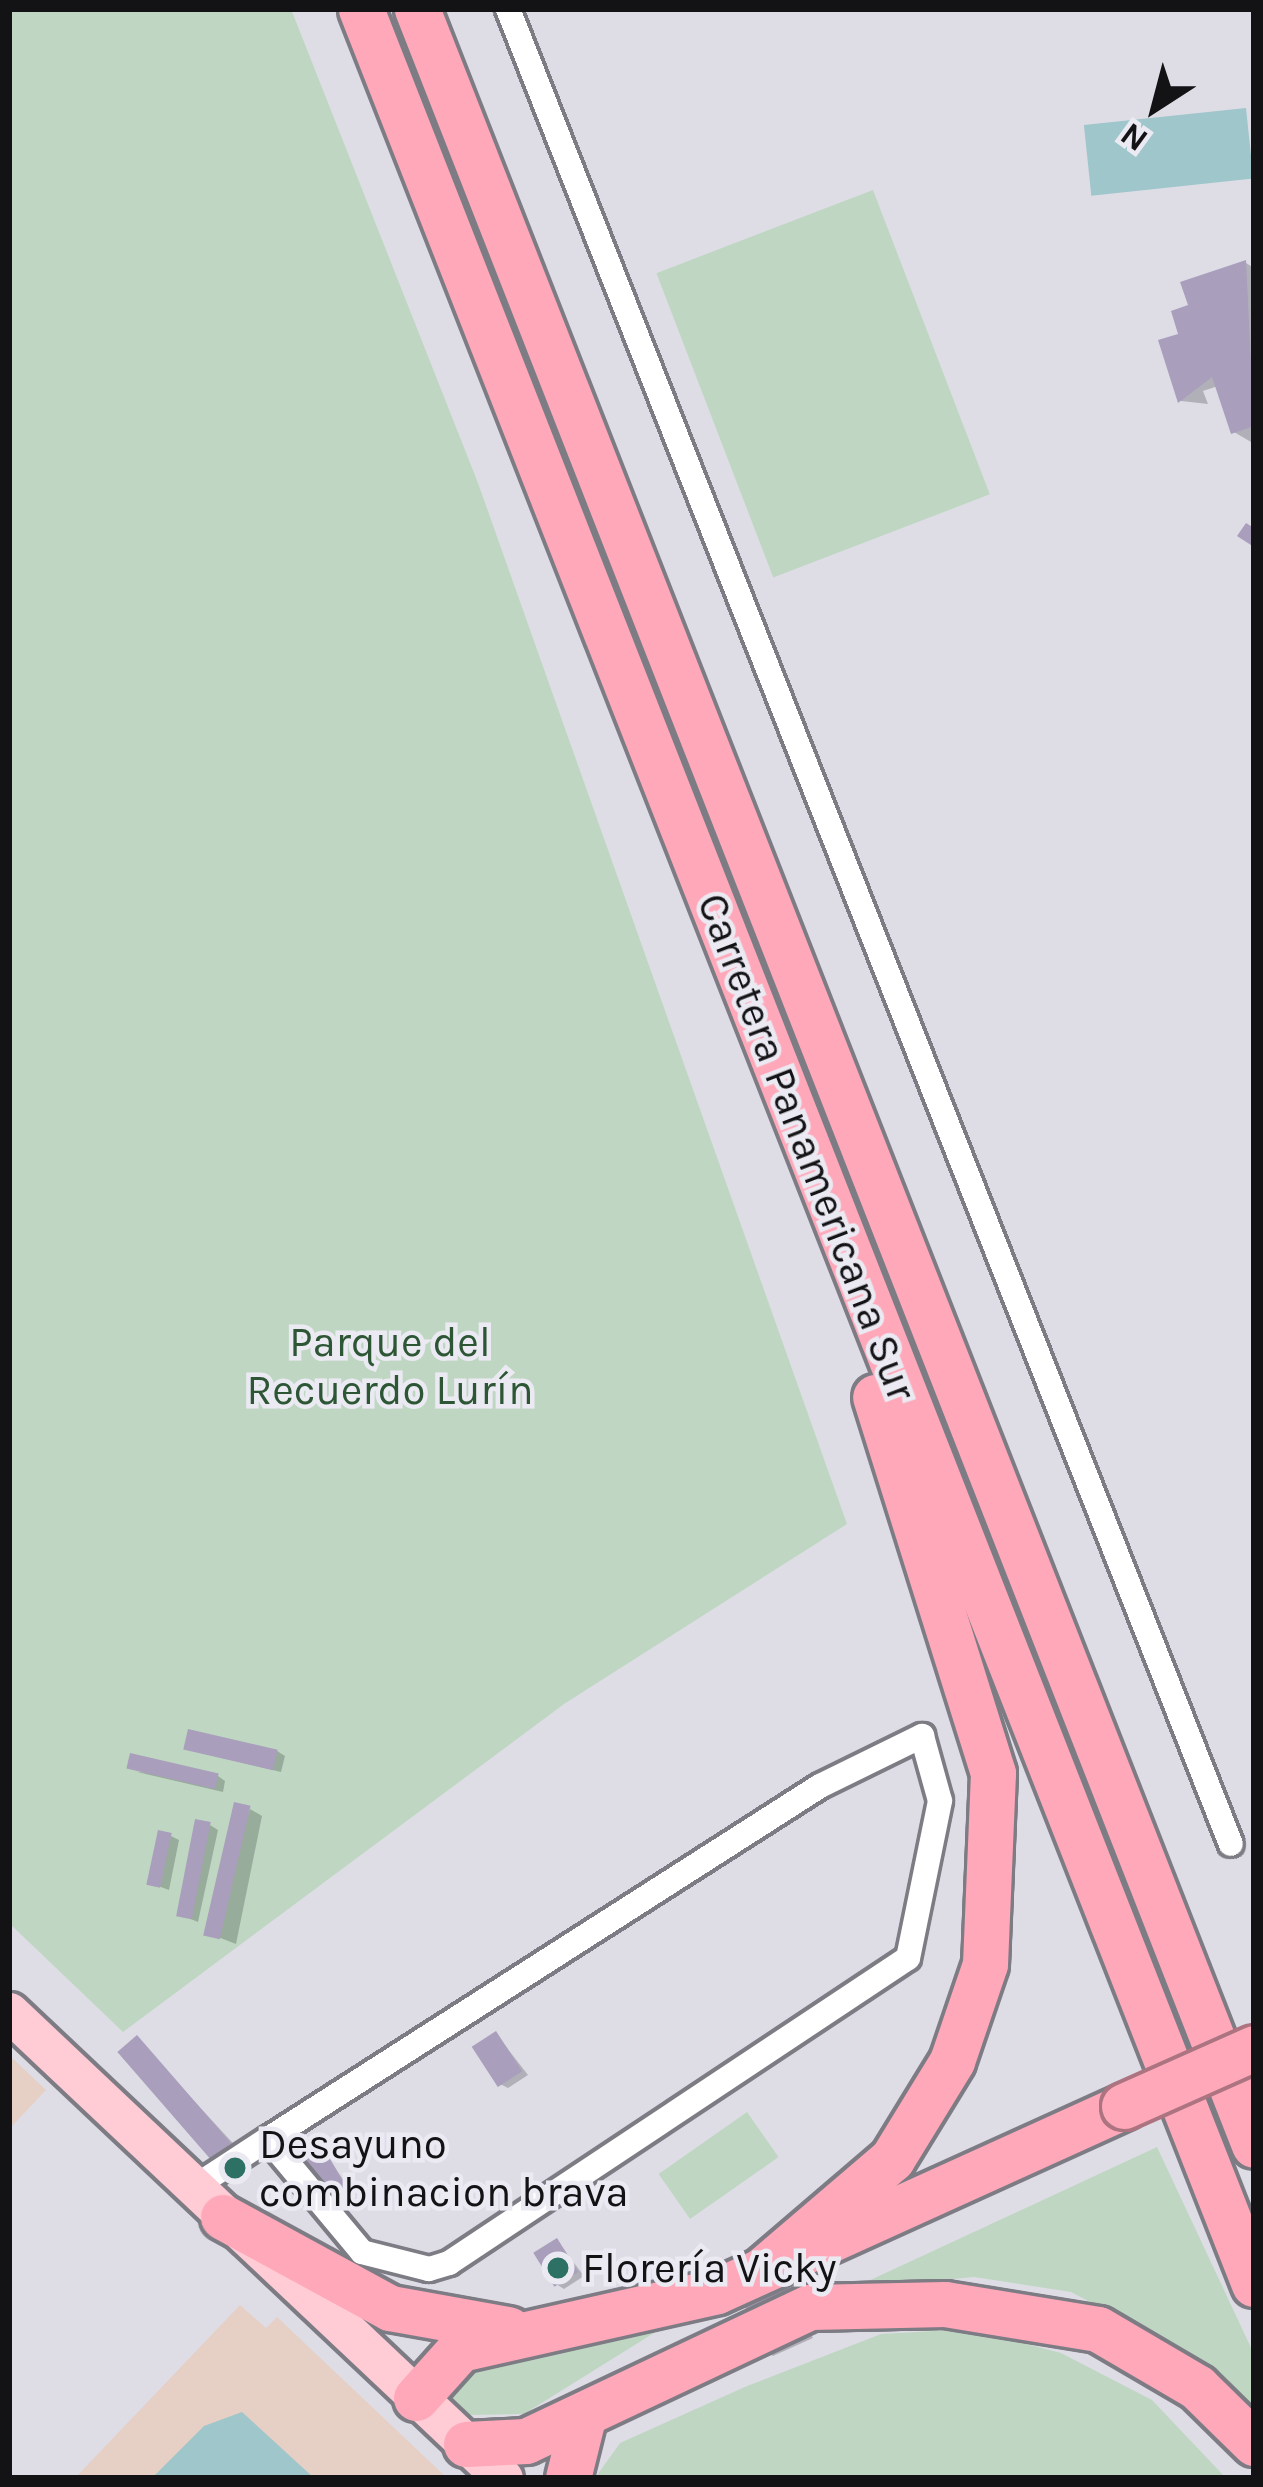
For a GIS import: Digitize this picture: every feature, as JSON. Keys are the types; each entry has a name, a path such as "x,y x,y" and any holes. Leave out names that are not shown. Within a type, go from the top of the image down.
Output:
{"highway":[{"name":"Carretera Panamericana Sur","path":"361,9 1254,2284"},
{"name":"Carretera Panamericana Sur","path":"417,9 1243,2064 1254,2145"},
{"path":"762,2270 892,2158 952,2061 985,1964 998,1824 979,1718 864,1364 816,1168"},
{"path":"416,2398 439,2364 511,2330 675,2306 1129,2118 1243,2064 1254,2126"},
{"path":"208,2203 390,2308 511,2330"},
{"path":"466,2444 526,2441 810,2308 997,2305 1098,2329 1152,2357 1254,2444"},
{"path":"568,2478 583,2418"}],"main road":[{"path":"9,2012 502,2478"}],"street":[{"path":"508,9 1231,1844"},
{"path":"208,2203 268,2139 820,1786 922,1736 940,1801 908,1958 449,2263 429,2269 362,2252 268,2139"}],"shaded area":[{"path":"9,2055 46,2090 9,2129"},
{"path":"240,2305 266,2328 277,2317 447,2478 75,2478"}],"green space":[{"name":"Parque del Recuerdo Lurín","path":"9,9 291,9 478,483 847,1524 564,1704 123,2032 9,1923"},
{"path":"873,190 990,494 773,577 656,273"},
{"path":"747,2112 779,2157 690,2219 659,2174"},
{"path":"1157,2147 1254,2354 1254,2412 1216,2369 1071,2292 974,2277 851,2289"},
{"path":"662,2328 524,2414 469,2415 449,2395 454,2371"},
{"path":"970,2329 1061,2353 1152,2400 1226,2478 595,2478 620,2443 747,2386 881,2334"}],"water":[{"path":"1246,108 1253,179 1091,196 1084,125"},
{"path":"242,2412 314,2478 152,2478 204,2426"}],"building":[{"path":"1246,260 1254,426 1231,434 1212,377 1178,403 1158,340 1178,334 1171,311 1188,305 1180,282"},
{"path":"1246,523 1254,528 1254,547 1237,536"},
{"path":"188,1729 278,1750 273,1770 183,1749"},
{"path":"130,1753 219,1773 215,1789 126,1769"},
{"path":"234,1802 251,1806 220,1939 203,1935"},
{"path":"195,1819 211,1822 192,1919 176,1916"},
{"path":"158,1830 172,1833 160,1888 146,1885"},
{"path":"496,2031 522,2071 498,2087 472,2047"},
{"path":"137,2035 231,2143 211,2160 117,2052"},
{"path":"322,2145 352,2197 332,2208 302,2156"},
{"path":"557,2238 578,2272 554,2287 533,2253"},
{"path":"788,2283 812,2336 767,2356 743,2303"}],"place":[{"name":"Desayuno combinacion brava","path":"235,2168"},
{"name":"Florería Vicky","path":"558,2268"}]}
